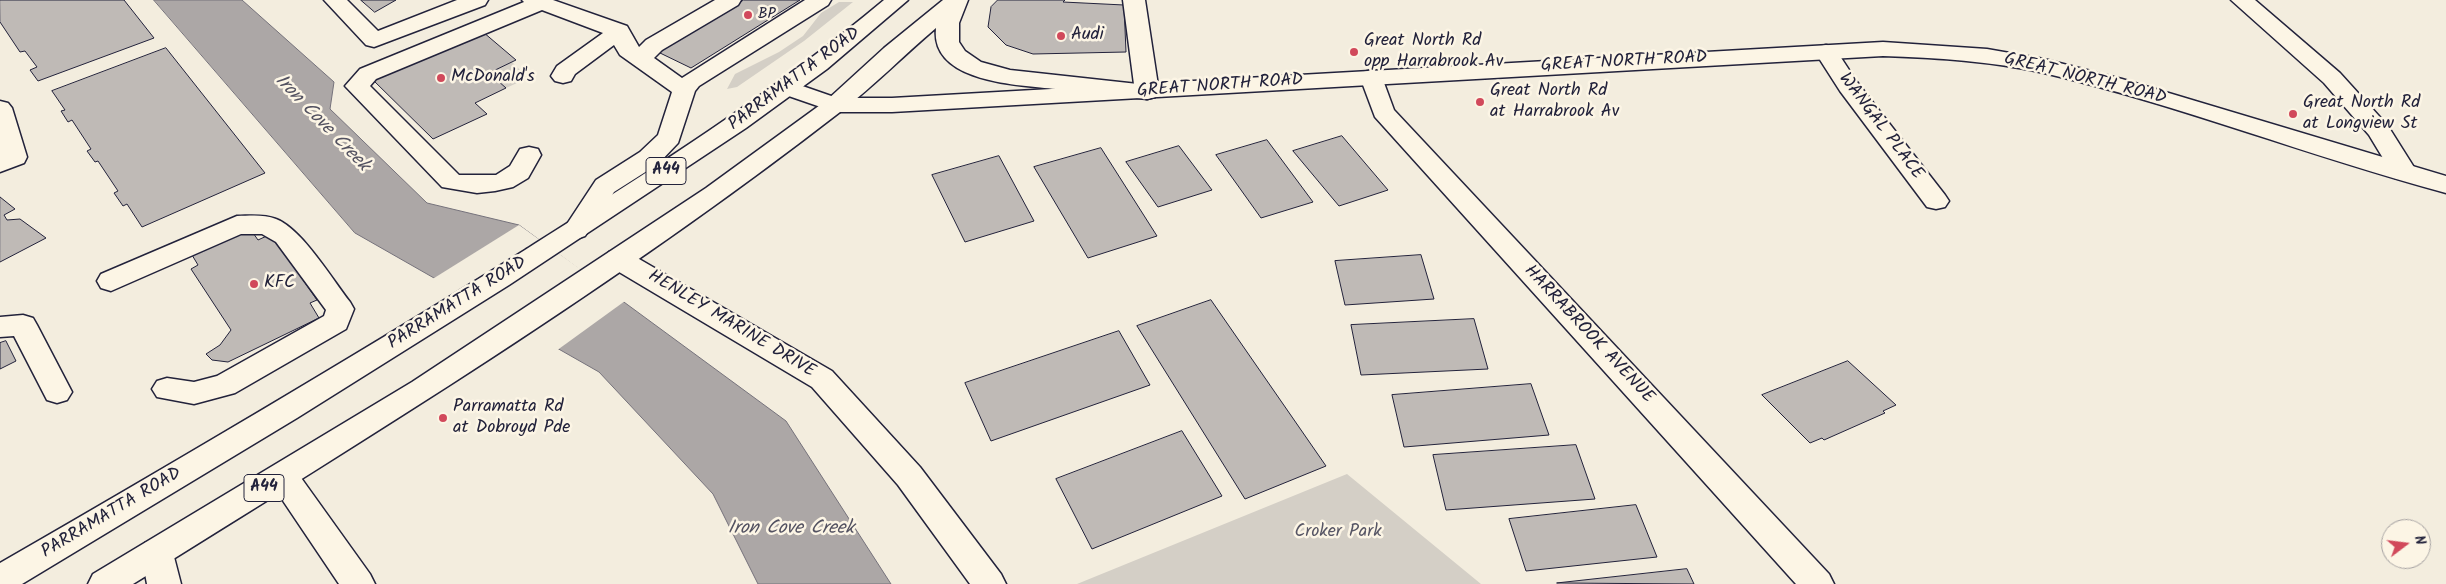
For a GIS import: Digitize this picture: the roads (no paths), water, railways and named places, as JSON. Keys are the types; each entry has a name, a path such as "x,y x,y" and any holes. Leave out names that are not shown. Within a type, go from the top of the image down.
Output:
{"main road":[{"path":"335,0 374,40 477,0"},
{"path":"640,58 654,45 730,0"},
{"path":"576,230 605,186 649,158 670,138 684,90 691,80 820,0"},
{"name":"PARRAMATTA ROAD","path":"0,580 385,351 576,230 748,117 846,45 897,0"},
{"path":"956,0 949,16 947,35 949,46 958,57 974,67 995,74 1025,79 1147,92 1134,0"},
{"name":"A44","path":"105,584 283,477 422,390 715,194 835,105 892,52 956,0"},
{"path":"2242,0 2332,78 2379,130 2404,172"},
{"path":"529,154 519,172 502,181 465,185 451,181 356,86 368,74 538,1 619,31 628,50 684,90"},
{"path":"563,76 565,71 619,31"},
{"name":"GREAT NORTH ROAD","path":"788,88 835,105 892,105 1883,49 1934,51 1987,56 2044,66 2114,84 2446,185"},
{"name":"WANGAL PLACE","path":"1826,52 1848,86 1936,201"},
{"name":"HARRABROOK AVENUE","path":"1372,77 1383,112 1817,584"},
{"path":"0,108 15,157 0,164"},
{"path":"112,281 237,225 268,225 285,236 340,309 336,322 225,385 194,393 166,389"},
{"name":"HENLEY MARINE DRIVE","path":"618,259 822,379 909,476 989,584"},
{"path":"0,326 23,325 58,392"},
{"path":"283,477 358,584"},
{"path":"157,553 164,584"}],"water":[{"name":"Iron Cove Creek","path":"154,0 242,0 334,82 330,109 427,203 519,225 786,421 891,584 758,584 713,494 599,372 355,233"}],"place":[{"name":"BP","path":"748,15"},
{"name":"Audi","path":"1061,36"},
{"name":"Great North Rd opp Harrabrook Av","path":"1354,52"},
{"name":"McDonald's","path":"441,78"},
{"name":"Great North Rd at Harrabrook Av","path":"1480,102"},
{"name":"Great North Rd at Longview St","path":"2293,114"},
{"name":"KFC","path":"254,284"},
{"name":"Parramatta Rd at Dobroyd Pde","path":"443,418"}],"park label":[{"name":"Croker Park","path":"1338,533"}]}
